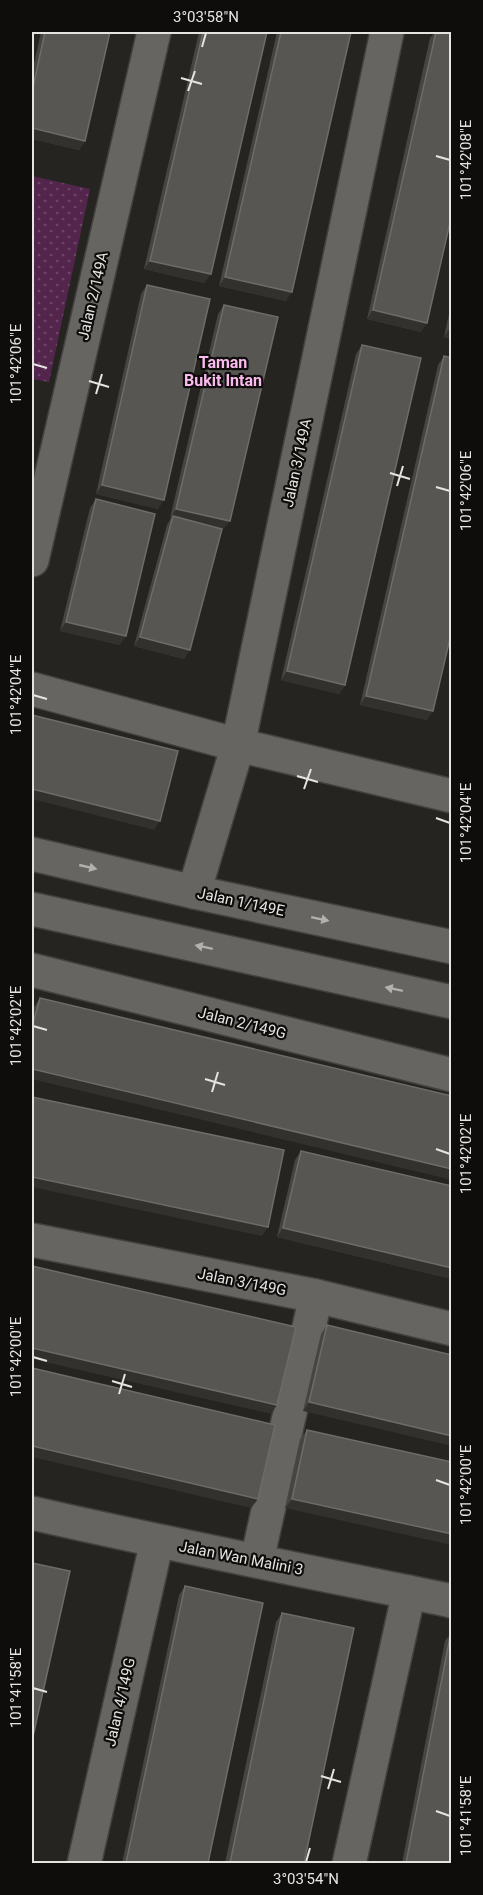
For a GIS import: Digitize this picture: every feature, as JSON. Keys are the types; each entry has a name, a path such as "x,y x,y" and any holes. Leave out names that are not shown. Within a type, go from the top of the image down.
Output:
{"street":[{"name":"Jalan 2/149A","path":"32,560 154,32"},
{"name":"Jalan 3/149A","path":"194,892 238,745 387,32"},
{"path":"32,689 238,745 452,796"},
{"name":"Jalan 1/149E","path":"32,854 194,892 452,947"},
{"path":"32,909 452,1002"},
{"name":"Jalan 2/149G","path":"32,970 452,1076"},
{"name":"Jalan 3/149G","path":"32,1240 316,1296 452,1329"},
{"path":"257,1560 316,1296"},
{"name":"Jalan Wan Malini 3","path":"32,1513 156,1541 452,1601"},
{"name":"Jalan 4/149G","path":"84,1863 156,1541"},
{"path":"349,1863 409,1593"}],"shaded area":[{"path":"32,176 90,189 49,382 32,379"}],"building":[{"path":"45,32 110,32 85,141 32,128 32,92"},
{"path":"203,32 267,32 211,274 150,261"},
{"path":"281,32 351,32 292,292 225,277"},
{"path":"436,32 452,33 452,214 427,323 373,310"},
{"path":"147,285 210,299 164,500 102,485"},
{"path":"224,305 278,317 230,521 176,509"},
{"path":"362,345 421,358 345,685 287,671"},
{"path":"444,356 452,358 452,630 433,711 366,696"},
{"path":"96,499 155,514 126,636 66,622"},
{"path":"173,516 222,529 190,650 140,637"},
{"path":"32,715 178,751 160,821 32,789"},
{"path":"40,998 452,1096 452,1169 32,1069 32,1019 34,1020"},
{"path":"32,1097 284,1150 268,1227 32,1177"},
{"path":"301,1151 452,1186 452,1268 283,1228"},
{"path":"32,1266 296,1327 277,1405 32,1348"},
{"path":"327,1325 452,1355 452,1436 309,1402"},
{"path":"32,1368 275,1425 258,1499 32,1446"},
{"path":"307,1430 452,1462 452,1534 292,1499"},
{"path":"32,1563 70,1571 32,1741"},
{"path":"185,1586 263,1603 208,1863 126,1863"},
{"path":"282,1613 354,1628 304,1863 230,1863"},
{"path":"451,1632 452,1863 406,1863"}],"district":[{"name":"Taman Bukit Intan","path":"223,371"}]}
